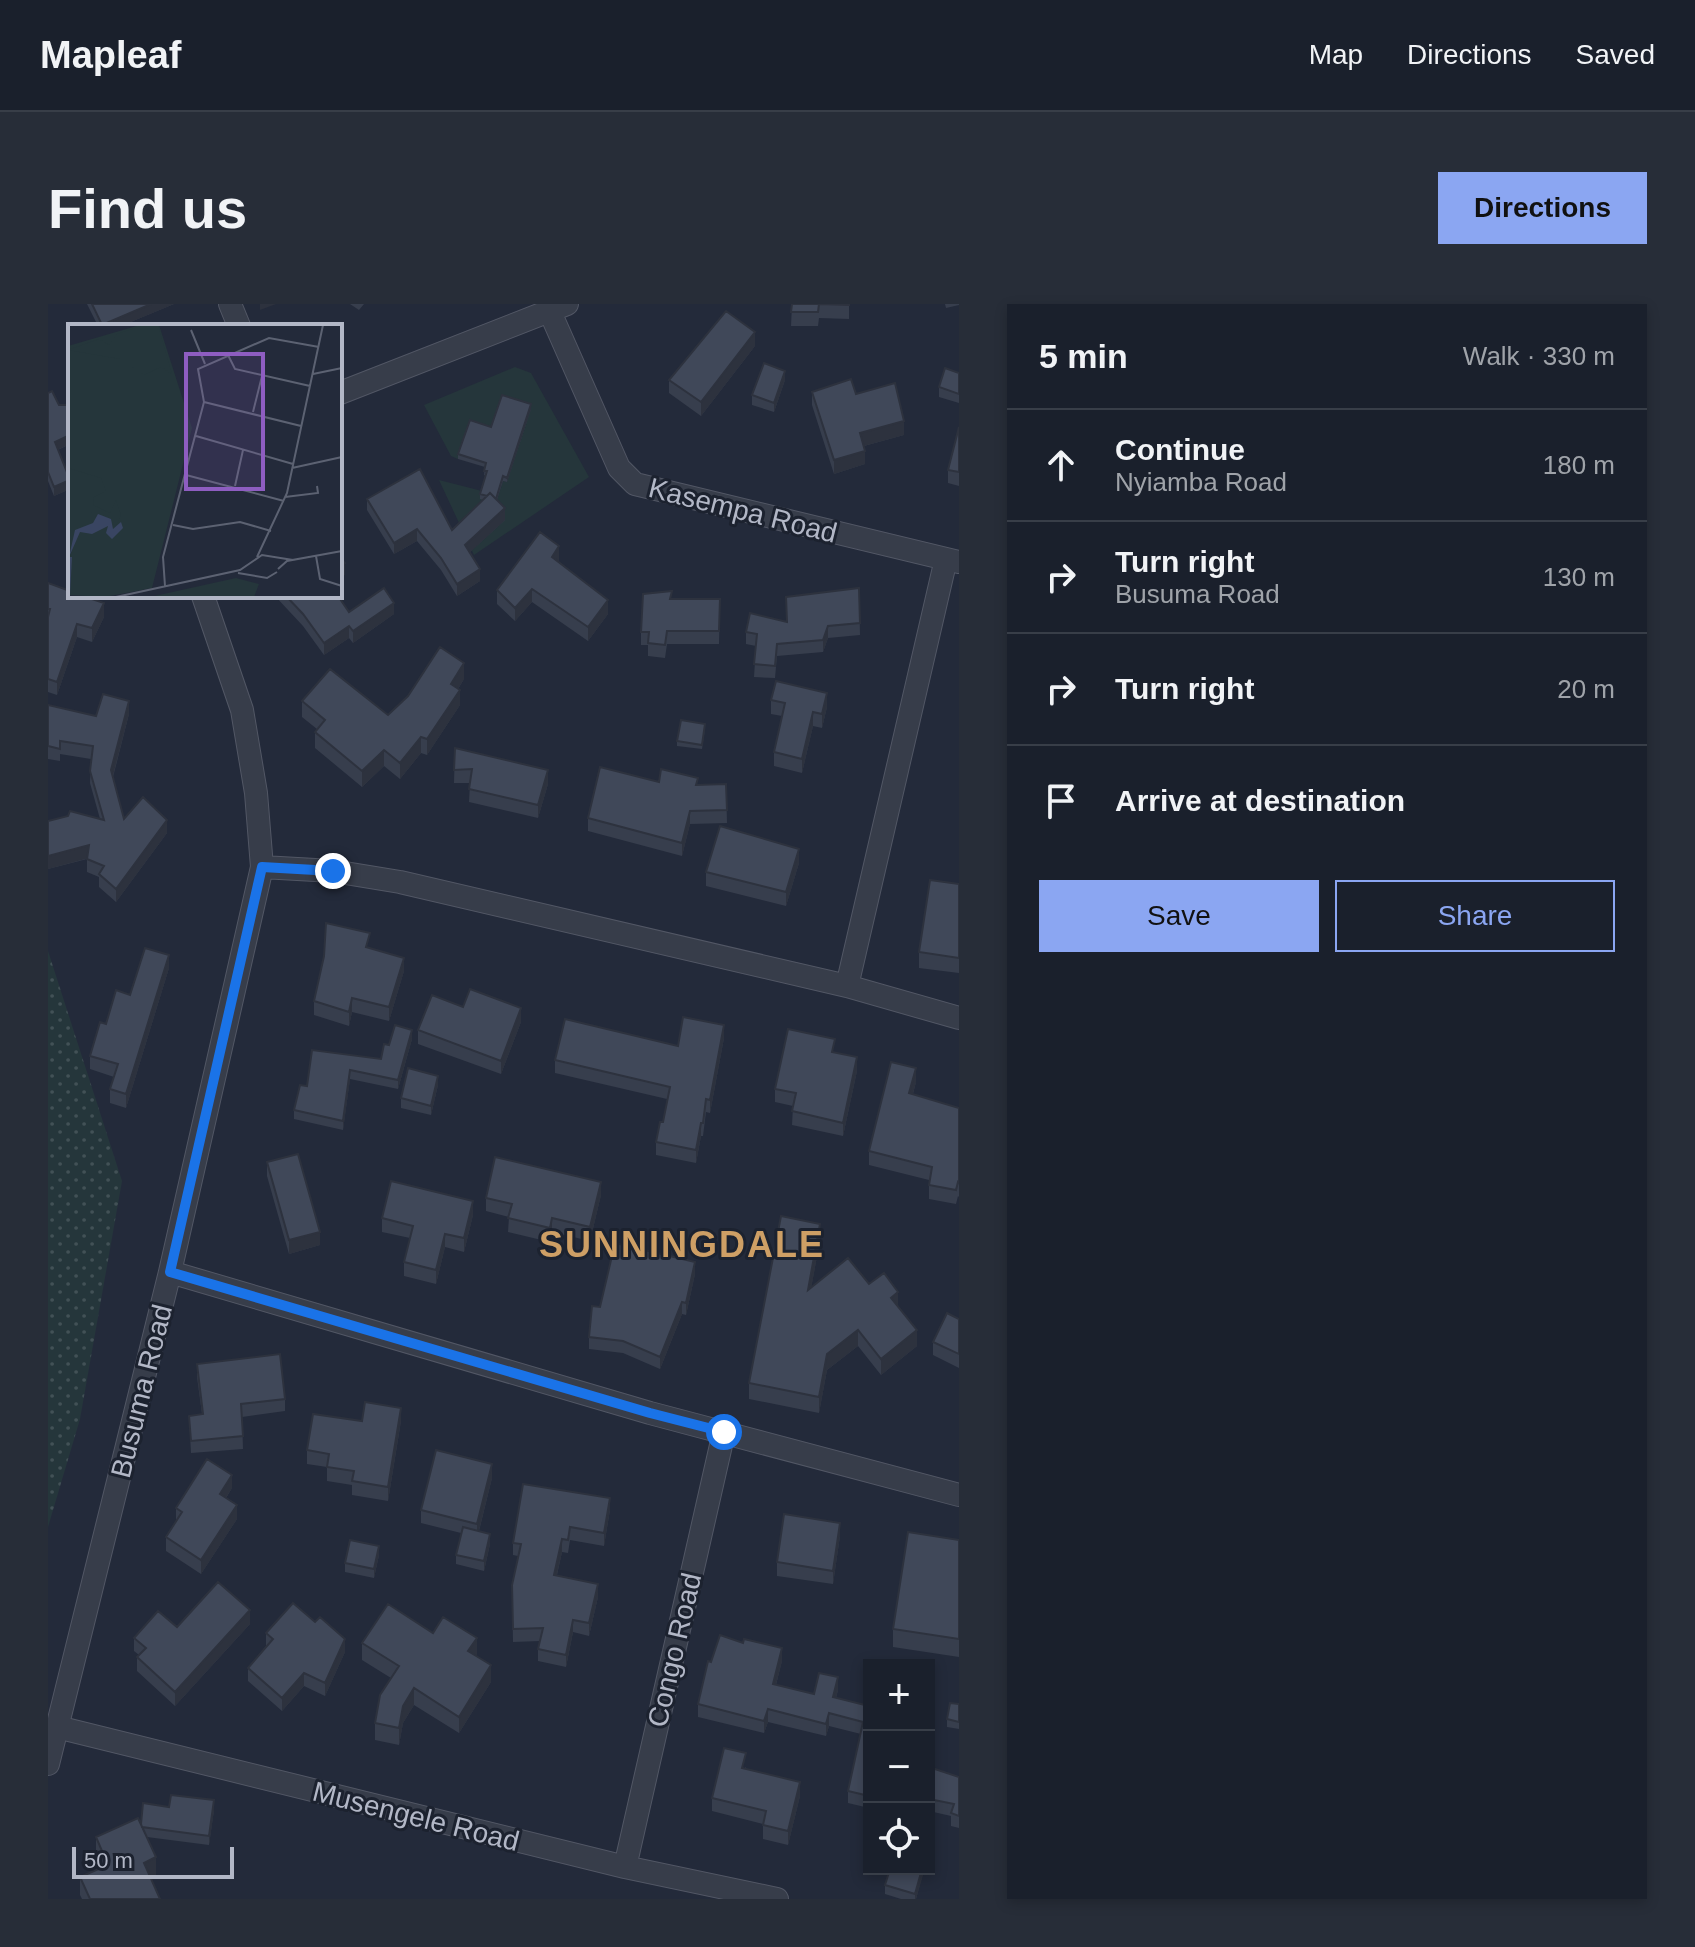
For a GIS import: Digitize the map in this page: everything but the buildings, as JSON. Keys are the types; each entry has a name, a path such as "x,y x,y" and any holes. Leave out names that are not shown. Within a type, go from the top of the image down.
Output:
{"street":[{"path":"230,304 238,324"},
{"path":"342,392 559,308"},
{"name":"Kasempa Road","path":"559,308 619,468 635,484 953,561 847,986"},
{"name":"Busuma Road","path":"48,1764 170,1272 262,867 256,793 242,710 204,598"},
{"path":"262,867 333,871 400,882 847,986 959,1018"},
{"path":"170,1272 650,1413 959,1495"},
{"name":"Congo Road","path":"625,1867 724,1432"},
{"name":"Musengele Road","path":"57,1727 625,1867 777,1899"}],"shaded area":[{"path":"515,367 531,373 589,477 474,555 439,480 482,491 496,503 503,481 507,482 491,432 470,425 458,459 451,456 424,405"},
{"path":"48,951 122,1181 80,1419 48,1527"}],"district":[{"name":"SUNNINGDALE","path":"682,1244"}],"route":[{"path":"333,871 262,867 170,1272 724,1432"}]}
